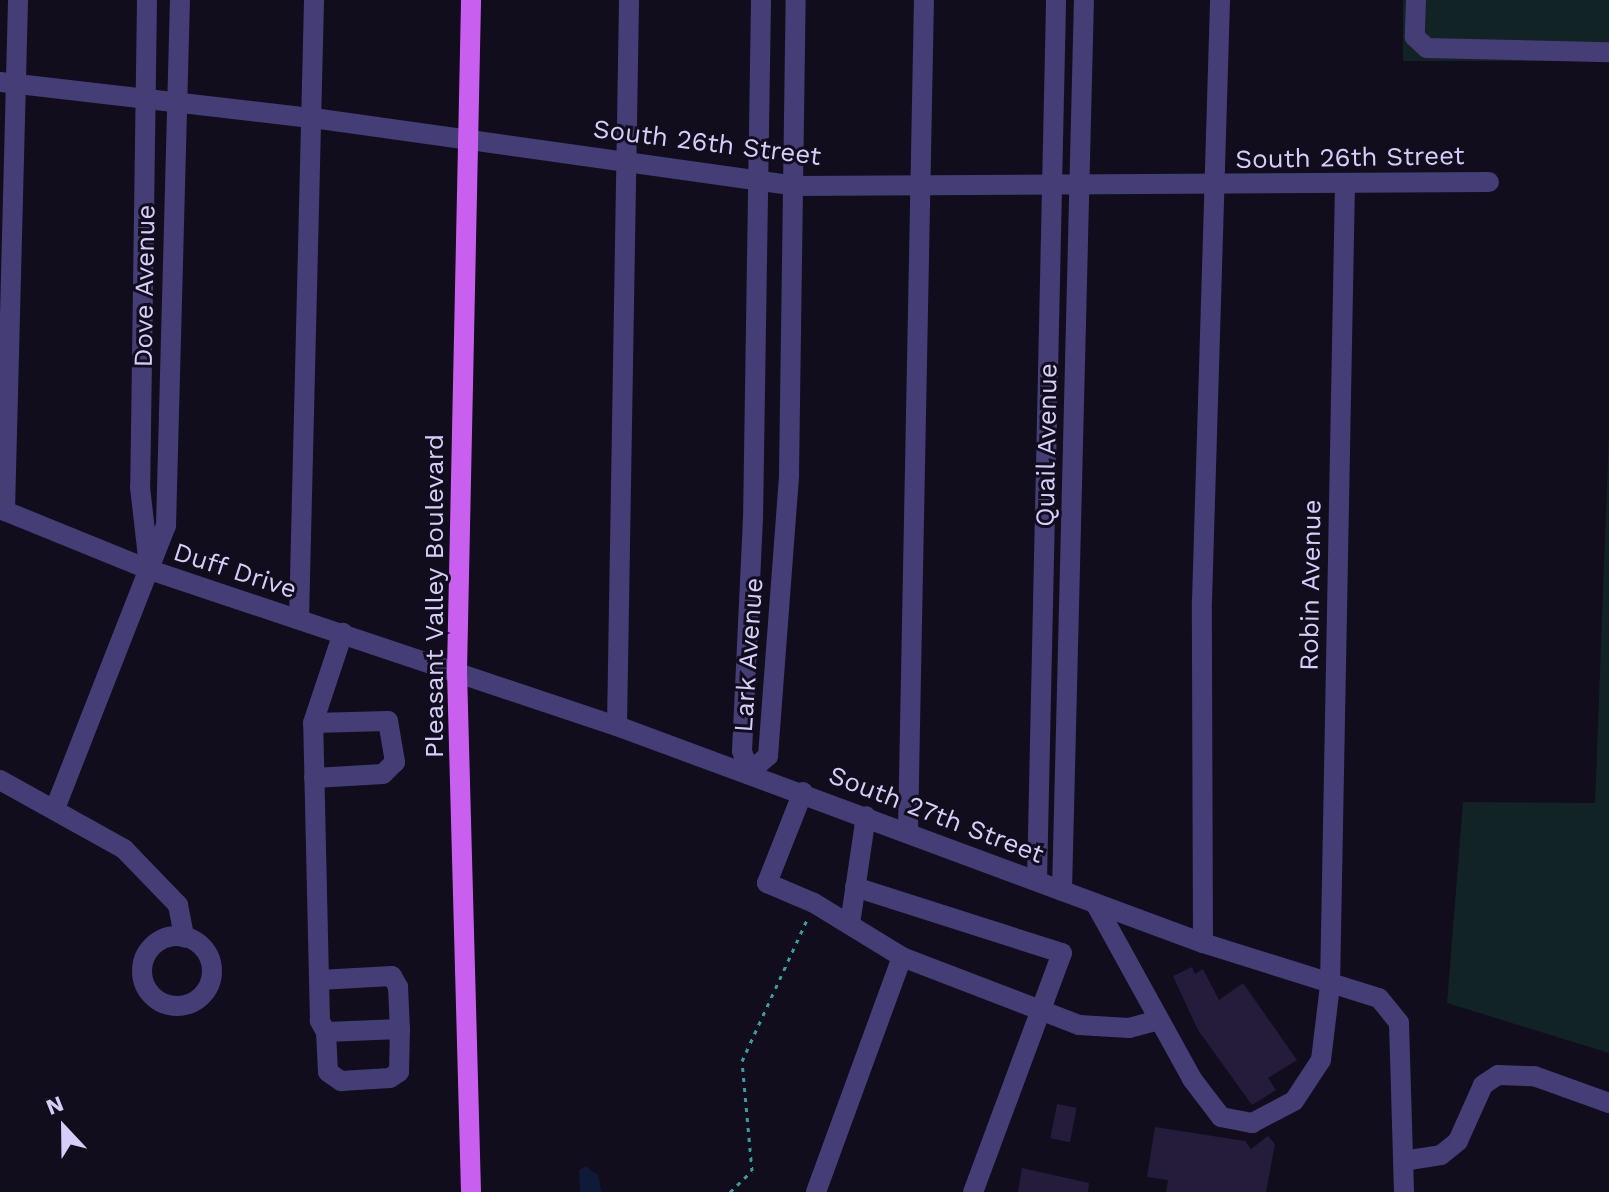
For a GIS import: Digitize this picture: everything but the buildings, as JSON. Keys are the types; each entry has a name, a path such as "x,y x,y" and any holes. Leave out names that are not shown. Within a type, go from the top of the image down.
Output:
{"main road":[{"name":"Pleasant Valley Boulevard","path":"471,0 457,671 471,1192"}],"street":[{"path":"3,510 9,83 18,0"},
{"name":"Dove Avenue","path":"147,0 140,487 150,570"},
{"name":"Dove Avenue","path":"56,806 166,526 180,0"},
{"path":"299,619 314,0"},
{"path":"617,726 623,159 629,0"},
{"name":"Lark Avenue","path":"761,0 759,180 742,751 749,772 768,756 789,475 796,0"},
{"path":"908,831 924,0"},
{"name":"Quail Avenue","path":"1037,881 1056,0"},
{"name":"Quail Avenue","path":"1062,891 1084,0"},
{"path":"1203,943 1202,601 1220,0"},
{"path":"1416,0 1415,37 1427,48 1609,52"},
{"name":"South 26th Street","path":"9,83 313,118 623,159 794,186 1345,186 1489,182"},
{"name":"Robin Avenue","path":"1095,903 1212,1109 1232,1122 1252,1123 1294,1101 1313,1078 1324,1047 1330,986 1345,186"},
{"path":"1046,413 1074,413"},
{"name":"Duff Drive","path":"3,510 150,570 457,671"},
{"path":"319,980 392,976 398,987 399,1072 390,1078 341,1081 328,1072 326,1032 320,1021 314,778 313,723 343,633"},
{"name":"South 27th Street","path":"457,671 749,772 1203,943 1330,986 1379,998 1393,1011 1400,1036 1403,1161"},
{"path":"313,723 388,721 395,762 383,774 314,778"},
{"path":"0,780 56,806 124,849 178,905 184,937"},
{"path":"803,792 767,883 814,903 902,957 1041,1011 1095,1028 1129,1028 1159,1020"},
{"path":"850,924 866,816"},
{"path":"855,887 1062,953 973,1192"},
{"path":"816,1192 902,957"},
{"path":"326,1032 400,1029"},
{"path":"1404,1192 1403,1161 1441,1155 1458,1141 1483,1085 1498,1075 1534,1076 1609,1103"}],"path":[{"path":"730,1192 752,1171 742,1061 814,903"}],"shaded area":[{"path":"1403,0 1609,0 1609,61 1403,61"},
{"path":"1609,433 1609,1053 1447,1003 1463,802 1595,803"}],"water":[{"path":"586,1166 599,1176 601,1192 580,1192 579,1170"}]}
